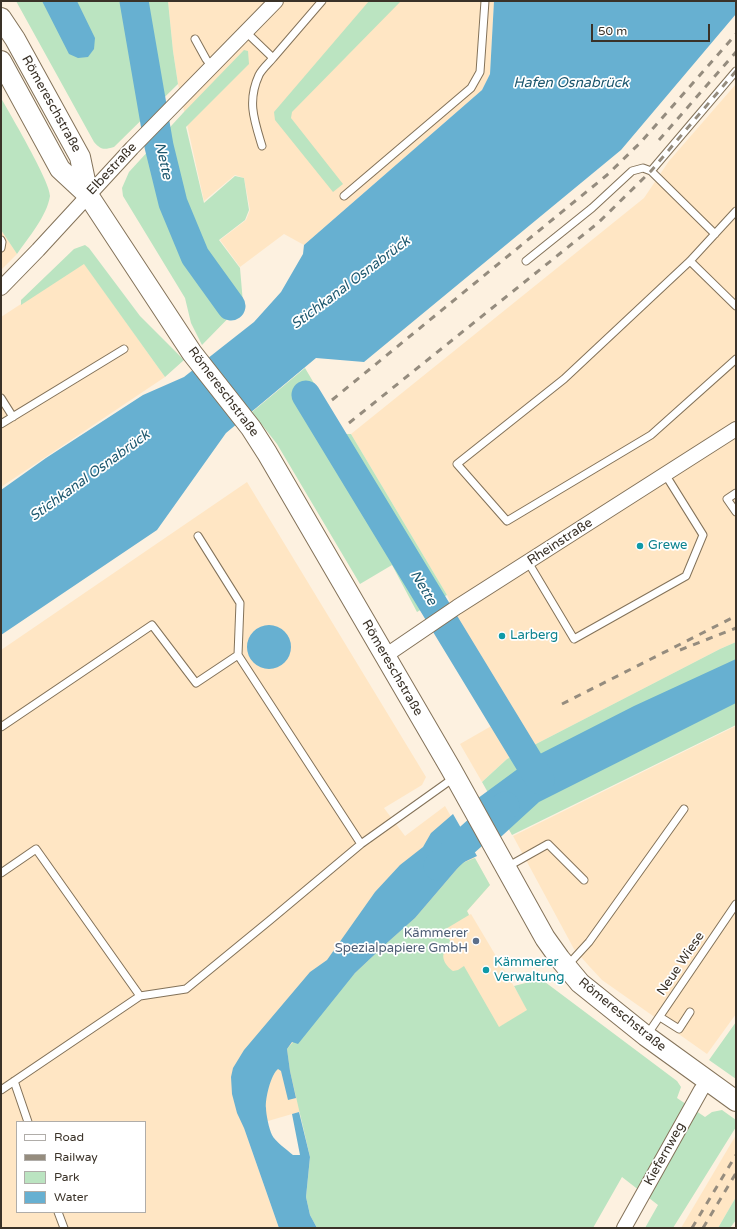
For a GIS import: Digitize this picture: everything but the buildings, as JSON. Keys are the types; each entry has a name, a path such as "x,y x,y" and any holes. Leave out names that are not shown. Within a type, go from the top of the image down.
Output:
{"main road":[{"name":"Römereschstraße","path":"1,18 19,46 80,157 88,195"},
{"name":"Römereschstraße","path":"1,62 60,169 88,195 192,353 251,428 267,453 455,777 545,938 566,967 580,983 646,1036 736,1101"}],"street":[{"name":"Elbestraße","path":"1,288 132,148 276,1"},
{"name":"Rheinstraße","path":"385,656 419,632 736,429"},
{"name":"Kiefernweg","path":"624,1228 708,1081"}],"lane":[{"path":"262,146 253,120 253,95 260,74 322,1"},
{"path":"344,196 471,88 480,72 485,1"},
{"path":"246,32 273,58"},
{"path":"195,39 206,60 212,67"},
{"path":"651,171 736,71"},
{"path":"526,261 592,208 632,171 643,168 651,171 715,234"},
{"path":"736,211 690,261 564,379 457,464 507,522 652,436 736,359"},
{"path":"1,240 1,248"},
{"path":"690,261 736,306"},
{"path":"1,424 124,349"},
{"path":"1,398 13,417"},
{"path":"528,562 574,639 686,576 703,535 665,474"},
{"path":"736,493 727,499 736,512"},
{"path":"198,536 240,603 238,655 361,844"},
{"path":"1,727 152,625 196,683 238,655"},
{"path":"1,1090 140,996 186,989 361,844 455,777"},
{"path":"566,967 589,942 684,809"},
{"path":"505,868 548,844 584,880"},
{"path":"1,873 36,849 140,996"},
{"name":"Neue Wiese","path":"646,1036 736,904"},
{"path":"660,1017 679,1029 690,1012"},
{"path":"14,1081 28,1121"},
{"path":"58,1213 64,1228"}],"shaded area":[{"path":"168,1 494,1 490,74 482,90 304,245 284,234 240,267 220,240 246,220 250,210 244,178 235,175 204,201 178,84"},
{"path":"736,84 736,642 507,759 482,782 460,744 514,713 461,626 447,595 351,434 644,198 669,161"},
{"path":"1,230 17,254 1,270"},
{"path":"84,263 165,377 1,487 1,317"},
{"path":"247,482 426,777 422,785 384,808 405,836 445,806 490,885 467,911 469,915 471,914 528,1010 500,1027 340,1113 299,1112 244,1128 279,1228 1,1228 1,650"},
{"path":"736,726 736,1014 707,1054 602,980 589,966 574,949 513,836"},
{"path":"736,1135 736,1197 718,1228 681,1228"}],"green space":[{"path":"16,1 168,1 178,84 114,147 105,149 99,147 94,142"},
{"path":"369,1 401,1 292,112 291,118 343,184 333,192 275,120 274,112"},
{"path":"244,50 248,51 249,64 186,127 204,203 235,176 244,178 249,210 245,220 219,240 240,268 243,303 202,345 191,323 185,298 123,196 122,188 129,172"},
{"path":"1,98 44,177 50,196 41,219 17,254 1,230"},
{"path":"85,245 89,248 140,316 184,360 165,377 84,264 21,305 21,300 74,249"},
{"path":"305,368 344,434 351,434 447,595 417,612 392,565 360,584 277,444 252,412"},
{"path":"736,642 736,725 512,835 482,782 507,759"},
{"path":"475,858 490,885 467,911 469,915 444,930 453,946 445,951 443,957 447,965 453,971 464,966 499,1027 527,1010 514,986 541,979 677,1081 681,1087 677,1098 705,1117 712,1112 722,1110 736,1120 736,1127 673,1228 645,1228 658,1205 622,1177 593,1228 317,1228 310,1215 306,1197 310,1157 290,1071 287,1049 355,973 415,918 462,863"},
{"path":"736,1022 736,1079 709,1060"},
{"path":"736,1197 736,1220 730,1228 718,1228"}],"water":[{"path":"42,1 77,1 95,38 94,49 88,57 78,58 69,54"},
{"name":"Hafen Osnabrück","path":"494,1 736,1 736,14 621,150 364,362 316,358 226,433 157,530 1,635 1,490 46,458 143,395 184,377 254,322 281,292 303,254 304,245 482,90 490,74"},
{"path":"265,625 273,625 285,631 291,643 291,651 285,663 273,669 265,669 253,663 247,651 247,643 253,631"},
{"path":"736,659 736,703 539,802 492,845 470,804 534,757 634,706"},
{"path":"453,814 477,856 462,863 415,918 355,973 298,1044 292,1042 287,1049 296,1098 288,1100 281,1071 278,1069 273,1076 269,1087 266,1104 270,1129 272,1135 281,1145 293,1155 300,1155 292,1114 299,1112 310,1157 306,1197 310,1215 317,1228 279,1228 244,1128 237,1113 232,1094 231,1077 233,1068 244,1050 310,972 327,960 375,892 400,865 423,847 431,833"}],"waterway":[{"name":"Nette","path":"134,1 159,146 173,203 195,256 231,306"},
{"name":"Nette","path":"306,395 540,780"},
{"path":"438,866 505,806"}],"railway":[{"path":"332,400 607,175 641,142 736,34"},
{"path":"659,140 736,52"},
{"path":"349,423 598,223 651,171 736,71"},
{"path":"562,704 736,616"},
{"path":"680,650 736,628"},
{"path":"692,1228 736,1155"},
{"path":"703,1228 736,1173"}],"place":[{"name":"Grewe","path":"640,546"},
{"name":"Larberg","path":"502,636"},
{"name":"Kämmerer Spezialpapiere GmbH","path":"476,941"},
{"name":"Kämmerer Verwaltung","path":"486,970"}],"water label":[{"name":"Stichkanal Osnabrück","path":"351,283"},
{"name":"Stichkanal Osnabrück","path":"90,476"}]}
